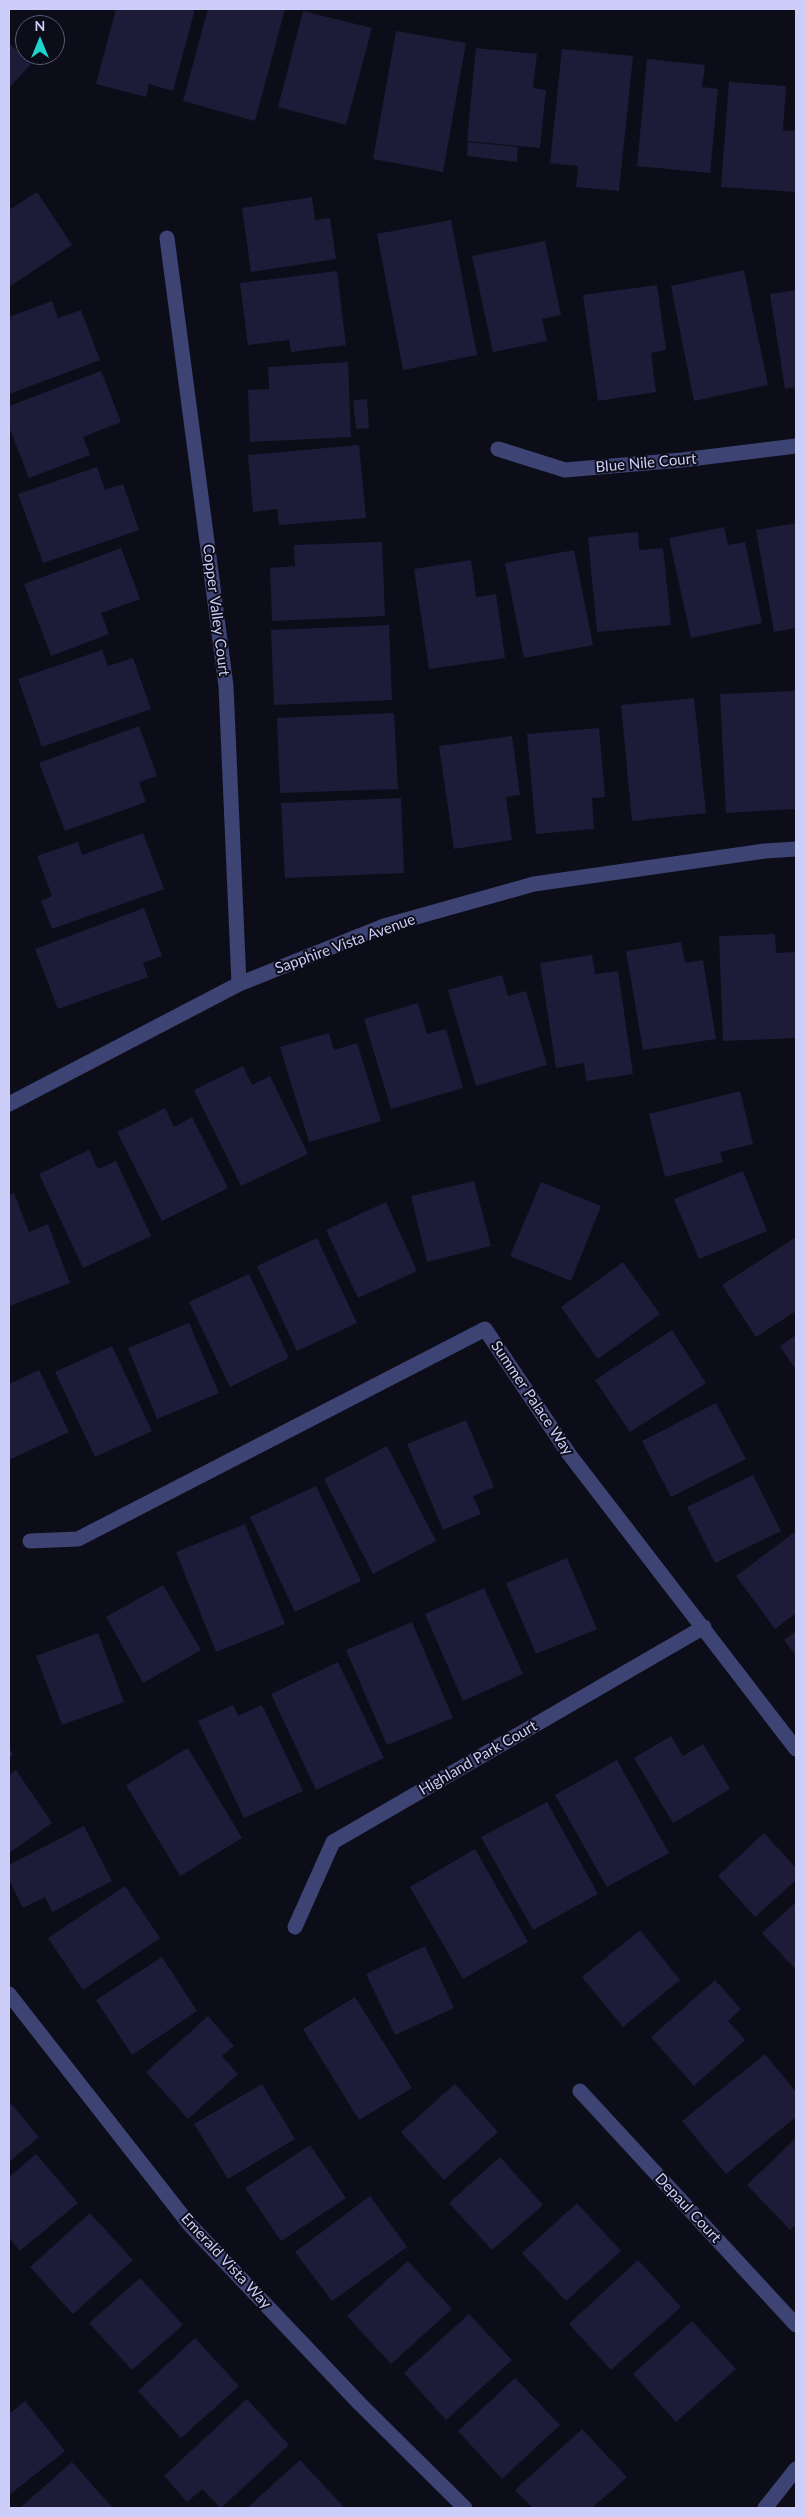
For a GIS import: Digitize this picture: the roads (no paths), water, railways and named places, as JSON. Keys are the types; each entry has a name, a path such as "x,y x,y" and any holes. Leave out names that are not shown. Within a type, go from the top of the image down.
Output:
{"street":[{"name":"Copper Valley Court","path":"167,238 226,686 239,984"},
{"name":"Blue Nile Court","path":"498,448 565,470 682,460 796,446"},
{"name":"Sapphire Vista Avenue","path":"9,1104 239,984 384,926 534,884 765,850 796,849"},
{"name":"Summer Palace Way","path":"30,1541 78,1539 485,1329 569,1454 796,1749"},
{"name":"Highland Park Court","path":"295,1927 333,1842 704,1627"},
{"name":"Emerald Vista Way","path":"9,1994 190,2224 360,2404 465,2508"},
{"name":"Depaul Court","path":"580,2091 796,2326"},
{"path":"765,2508 796,2469"}]}
